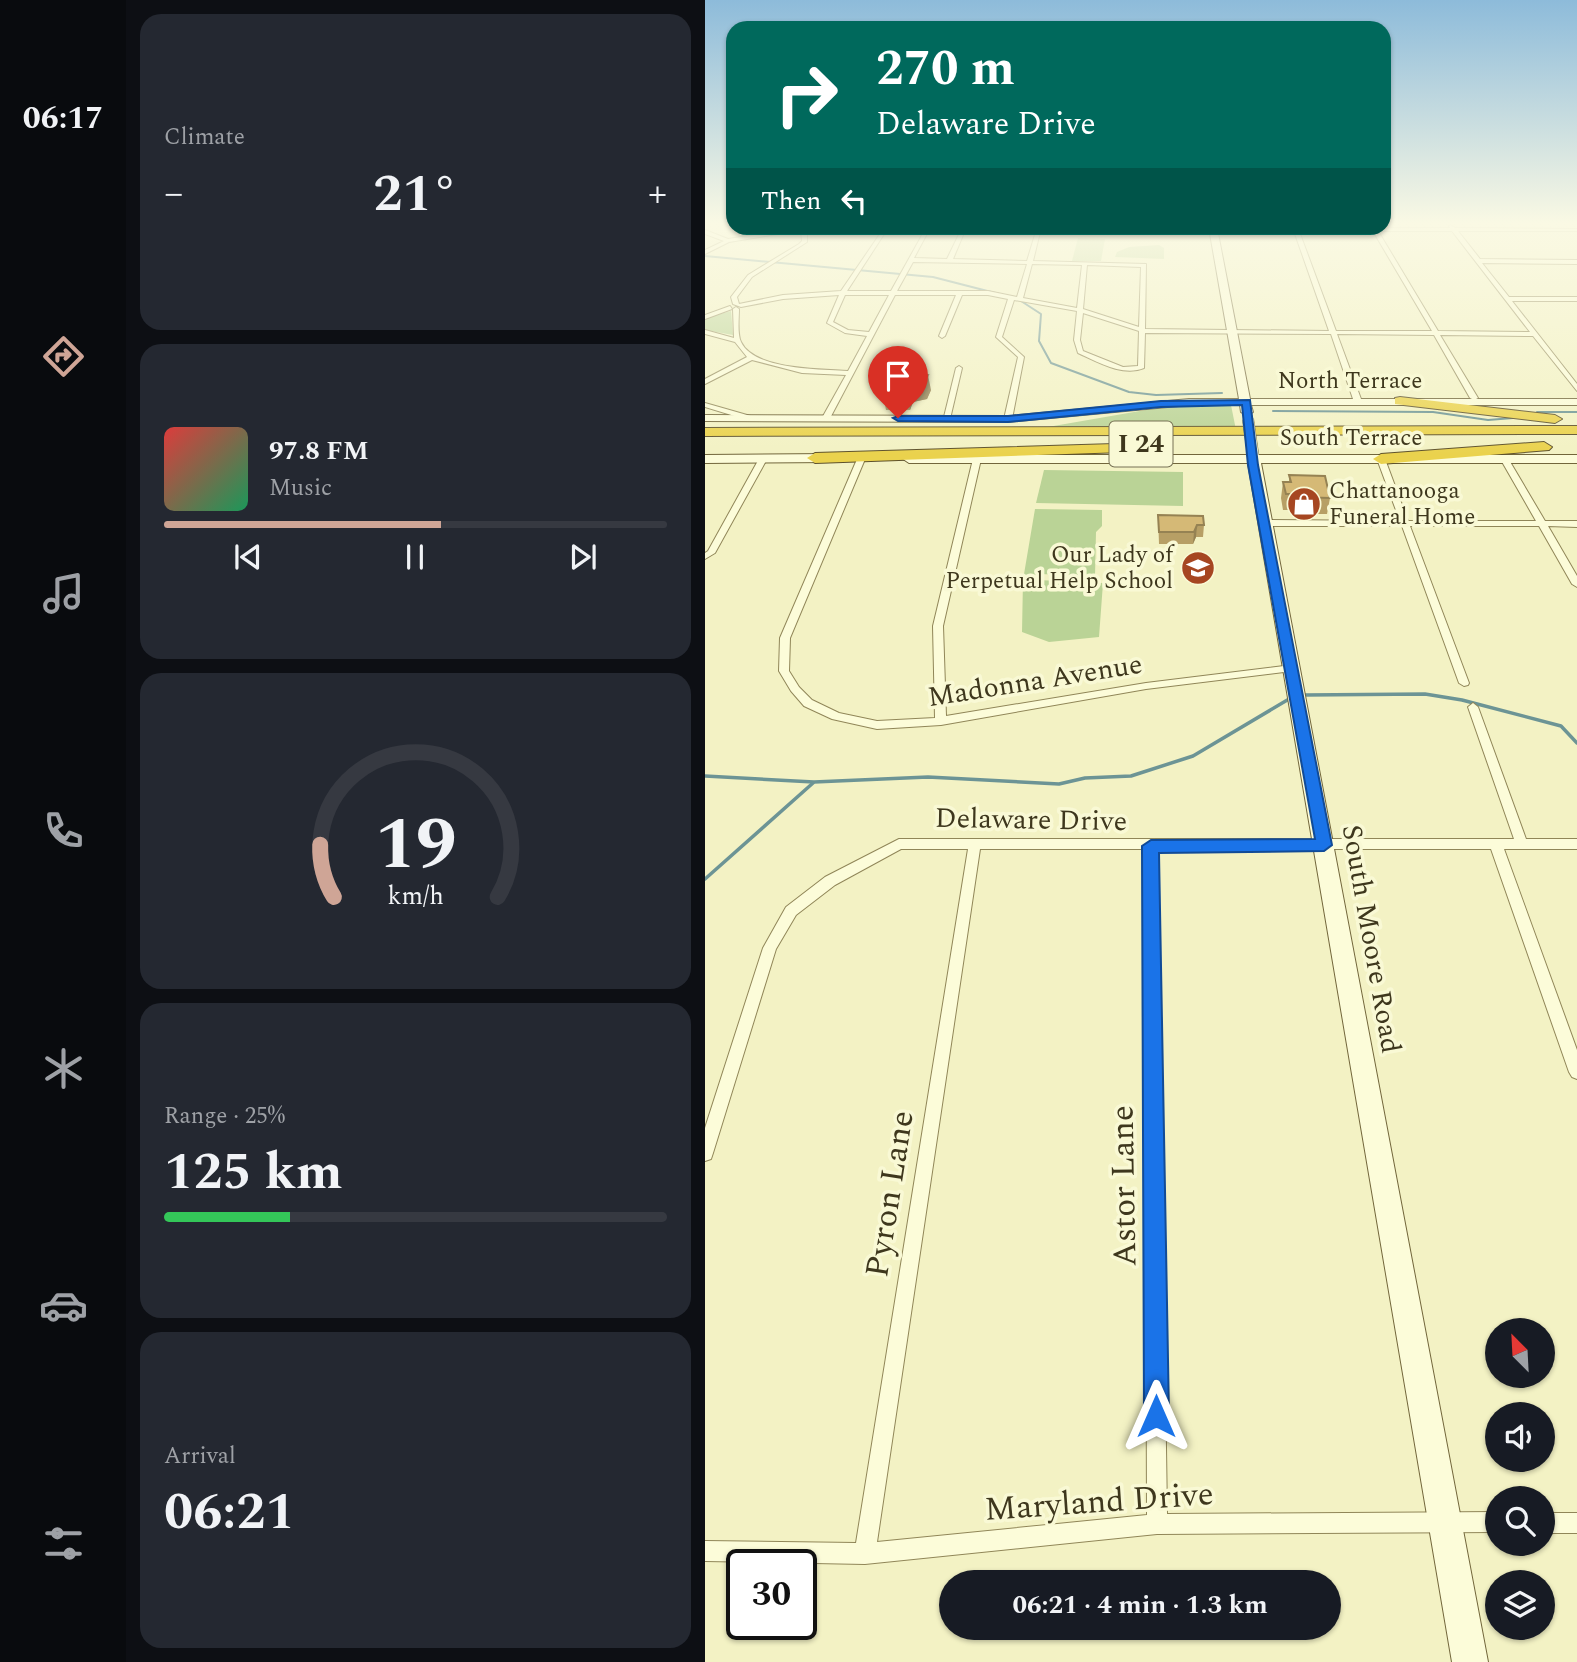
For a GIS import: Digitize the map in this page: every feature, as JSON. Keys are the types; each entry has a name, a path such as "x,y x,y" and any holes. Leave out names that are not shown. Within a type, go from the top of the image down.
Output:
{"highway":[{"path":"1400,401 1481,408 1577,421"},
{"path":"785,419 999,426 1040,432"},
{"name":"I 24","path":"705,432 1577,430"},
{"name":"I 24","path":"705,442 1577,444"},
{"path":"1381,459 1577,444"},
{"path":"815,458 1158,448 1175,445"}],"street":[{"path":"735,301 737,341"},
{"path":"705,317 736,306 764,301"},
{"path":"840,301 830,323 847,332 870,334"},
{"path":"826,418 887,301"},
{"path":"942,336 956,301"},
{"path":"1008,419 1021,357 999,337 1011,301"},
{"path":"1033,301 1080,310 1144,331 1533,334"},
{"path":"1081,301 1077,340 1080,352 1122,369 1141,368 1144,301"},
{"name":"South Moore Road","path":"1228,301 1253,457 1470,1662"},
{"path":"1322,301 1357,399"},
{"path":"1416,301 1474,398"},
{"path":"1508,301 1577,389"},
{"path":"705,332 737,341 751,358 802,371 847,373"},
{"path":"705,382 751,358"},
{"path":"946,419 959,368"},
{"name":"North Terrace","path":"705,418 1008,419 1161,404 1577,402"},
{"path":"705,405 751,419"},
{"name":"South Terrace","path":"705,459 1577,459"},
{"path":"705,556 711,553 763,459"},
{"name":"Madonna Avenue","path":"861,459 785,638 784,671 808,703 836,716 877,725 941,721 1146,686 1292,668"},
{"path":"941,721 938,626 977,459"},
{"path":"1381,459 1464,683"},
{"path":"1505,460 1577,584"},
{"path":"1265,523 1577,524"},
{"path":"1473,707 1522,845"},
{"name":"Delaware Drive","path":"830,880 899,844 1577,844"},
{"name":"Pyron Lane","path":"865,1553 975,844"},
{"path":"1496,845 1577,1072"},
{"name":"Astor Lane","path":"1151,846 1157,1524"},
{"path":"705,1153 711,1114 770,948 791,911 830,880"},
{"name":"Maryland Drive","path":"705,1551 865,1553 1157,1524 1485,1522"},
{"path":"1555,1523 1577,1523"}],"green space":[{"path":"731,311 733,335 705,330 705,318"},
{"path":"1231,405 1236,430 1042,428 1157,408"},
{"path":"1044,470 1183,472 1183,506 1036,503"},
{"path":"1035,509 1102,510 1102,526 1096,532 1095,576 1039,574 1038,580 1103,583 1099,637 1049,642 1022,632 1023,580"}],"building":[{"path":"909,375 928,375 924,384 910,387 907,395 883,395 888,384 905,384"},
{"path":"1289,475 1325,476 1330,498 1295,497 1294,494 1286,494 1283,482 1291,482"},
{"path":"1158,515 1203,516 1204,525 1197,525 1194,532 1159,532"}],"waterway":[{"path":"1021,301 1041,314 1039,341 1051,363 1129,392 1156,395 1222,393"},
{"path":"1273,411 1433,412 1488,420 1513,418"},
{"path":"1537,412 1577,412"},
{"path":"1305,695 1425,694 1462,700 1561,726 1577,743"},
{"path":"705,776 814,782 928,777 1059,784 1085,778 1131,776 1193,756 1289,699"},
{"path":"705,879 813,783"}],"place":[{"name":"Chattanooga Funeral Home","path":"1304,504"},
{"name":"Our Lady of Perpetual Help School","path":"1198,568"}],"route":[{"path":"898,418 1008,419 1189,402 1246,402 1253,465 1264,510 1324,845 1151,846 1156,1416"}]}
